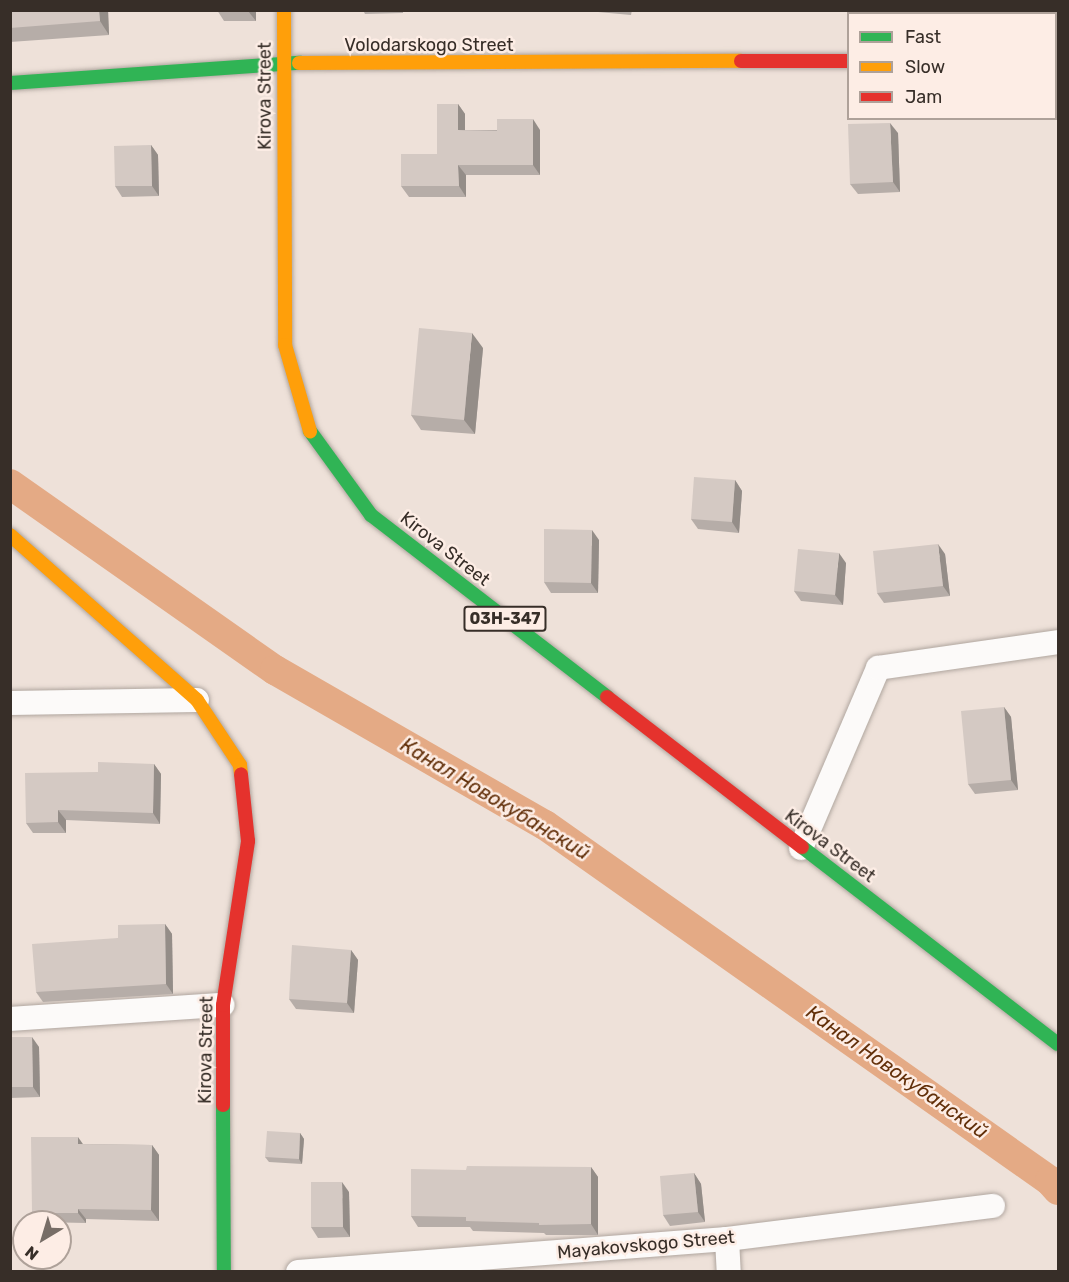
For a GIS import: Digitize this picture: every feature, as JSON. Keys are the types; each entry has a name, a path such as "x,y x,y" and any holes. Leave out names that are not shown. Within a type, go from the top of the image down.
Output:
{"street":[{"name":"Kirova Street","path":"284,10 285,345 311,434 371,515 801,848 899,918 1059,1044"},
{"name":"Volodarskogo Street","path":"10,83 283,63 847,61"},
{"name":"Kirova Street","path":"10,535 197,700 240,765 248,841 223,1005 224,1272"},
{"path":"801,848 878,668 1059,642"},
{"path":"10,703 197,700"},
{"path":"10,1019 223,1005"},
{"name":"Mayakovskogo Street","path":"298,1272 727,1239 993,1206"},
{"path":"727,1239 729,1272"}],"building":[{"path":"10,10 99,10 100,21 10,28"},
{"path":"437,104 458,104 458,130 497,131 497,119 533,119 533,165 458,165 459,186 401,186 401,154 437,154"},
{"path":"890,123 893,182 850,184 848,124"},
{"path":"151,145 152,186 115,186 114,146"},
{"path":"419,328 472,333 464,420 411,415"},
{"path":"694,477 735,480 732,522 691,519"},
{"path":"544,529 592,530 591,583 544,582"},
{"path":"938,544 943,586 877,593 873,551"},
{"path":"798,549 839,553 835,595 794,591"},
{"path":"1004,707 1011,780 968,784 961,711"},
{"path":"98,762 154,764 153,813 58,810 58,822 26,823 25,773 98,772"},
{"path":"165,924 166,984 36,992 32,944 118,938 118,925"},
{"path":"292,945 351,950 347,1003 289,999"},
{"path":"10,1037 32,1037 33,1087 10,1087"},
{"path":"267,1131 300,1133 299,1159 265,1157"},
{"path":"31,1137 78,1137 78,1144 152,1145 151,1210 78,1209 78,1213 72,1213 72,1210 32,1210"},
{"path":"467,1166 591,1167 591,1224 539,1225 539,1223 466,1221 466,1217 411,1216 411,1169 466,1170"},
{"path":"694,1173 698,1212 663,1215 660,1176"},
{"path":"311,1182 342,1182 343,1227 311,1227"}],"waterway":[{"name":"Канал Новокубанский","path":"10,484 275,670 545,825 1050,1181 1058,1190"}],"traffic: fast":[{"path":"10,83 299,63"},
{"path":"310,431 371,515 607,697"},
{"path":"802,847 1058,1044"},
{"path":"223,1105 224,1272"}],"traffic: slow":[{"path":"284,10 285,345 310,431"},
{"path":"299,63 741,61"},
{"path":"10,535 197,700 240,765 241,774"}],"traffic: jam":[{"path":"741,61 847,61"},
{"path":"607,697 802,847"},
{"path":"223,1105 223,1005 248,841 241,774"}]}
